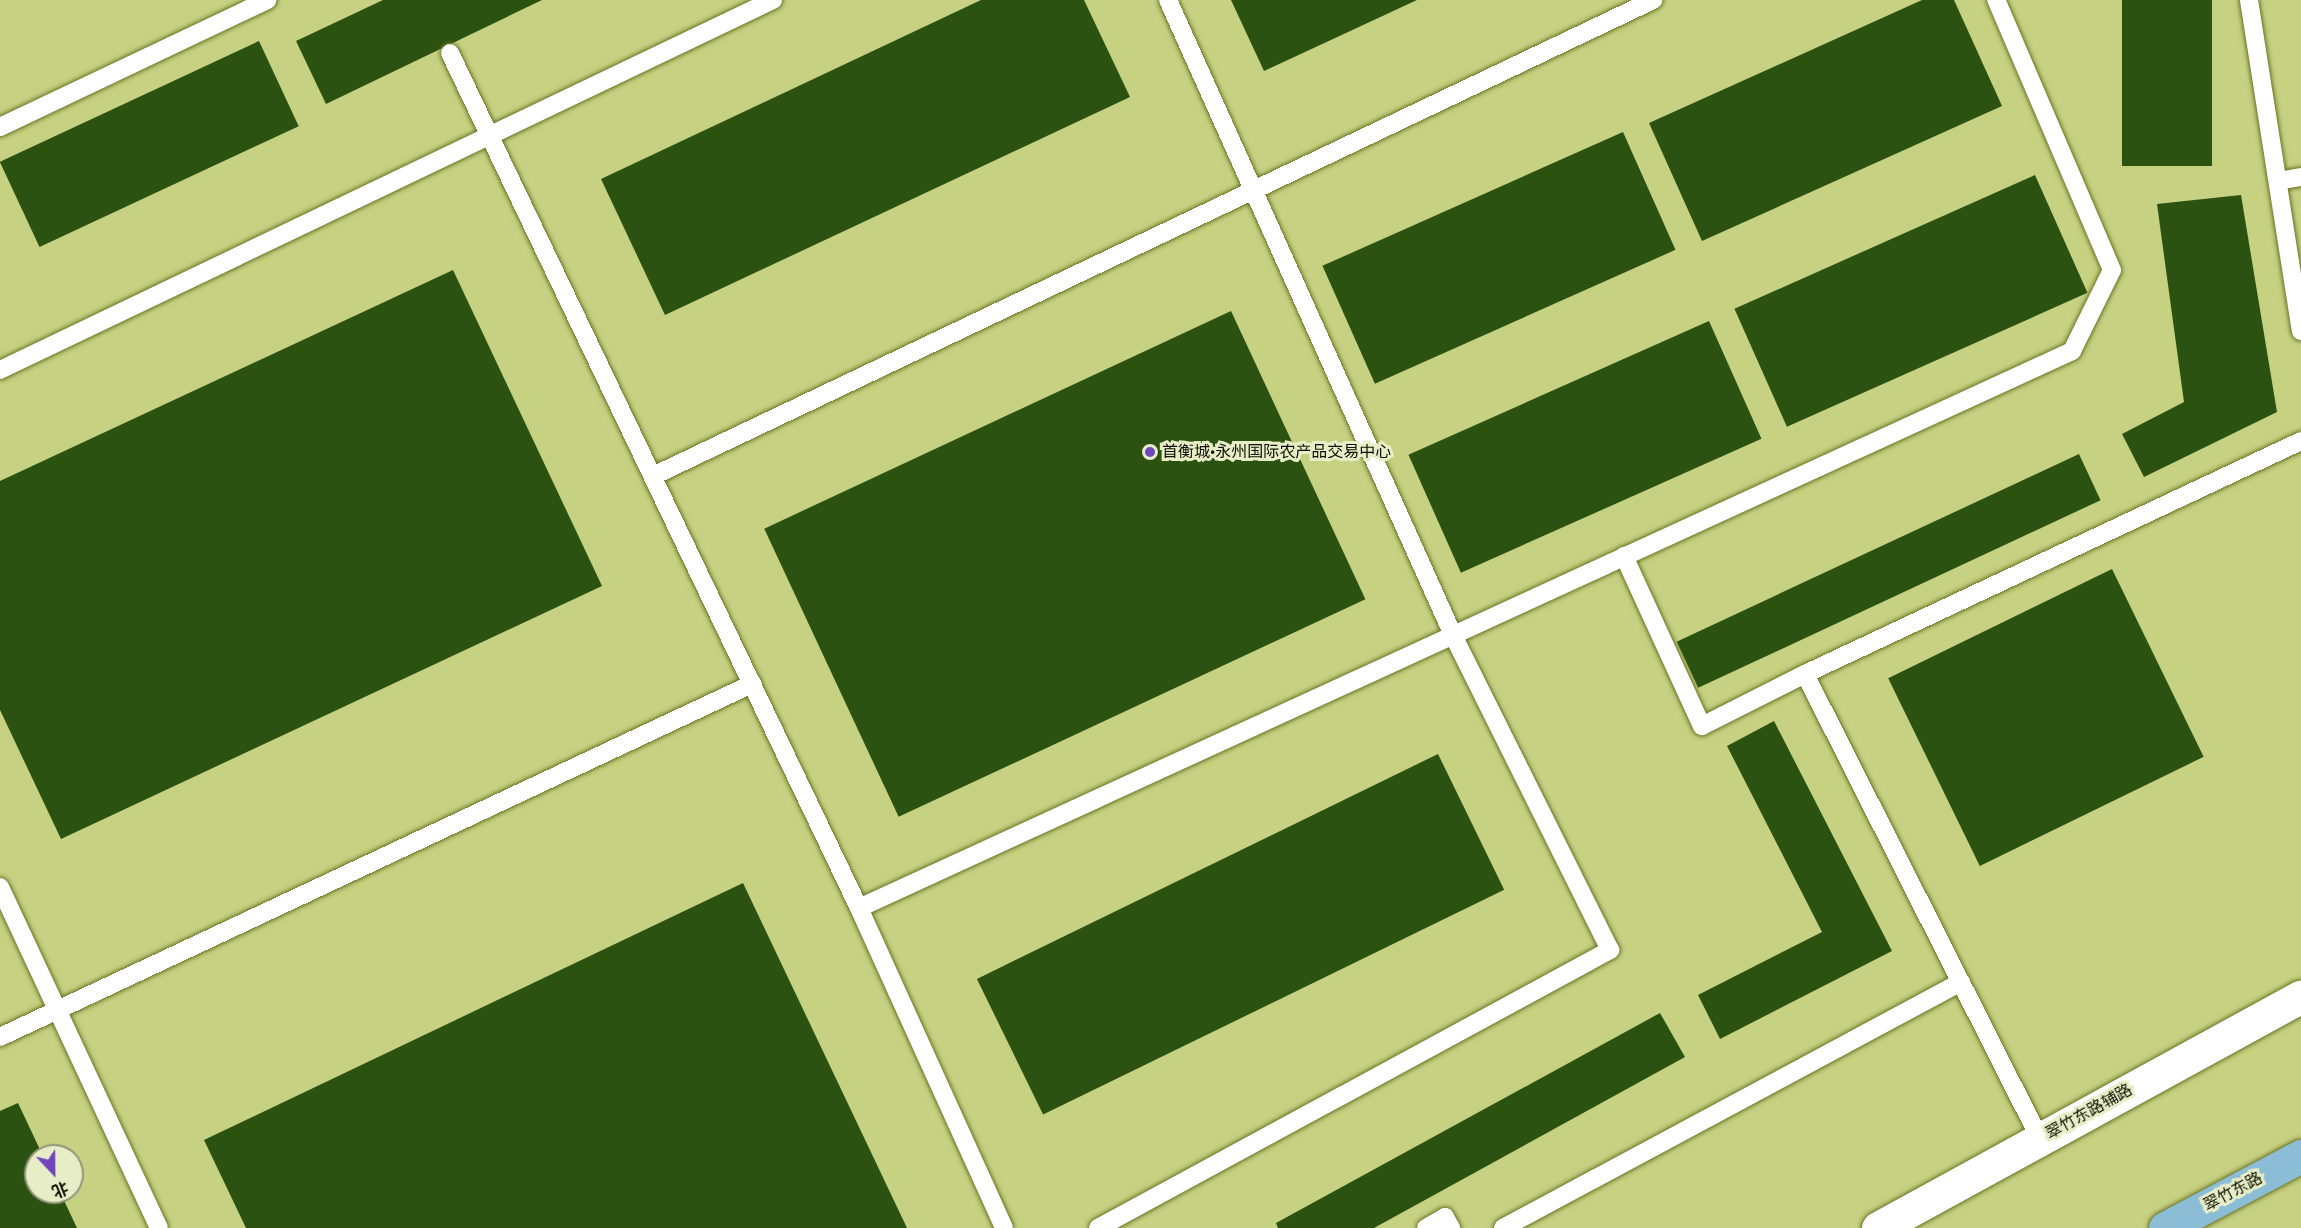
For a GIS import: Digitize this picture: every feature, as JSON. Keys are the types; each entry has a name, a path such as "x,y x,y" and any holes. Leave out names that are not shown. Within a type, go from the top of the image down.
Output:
{"main road":[{"name":"翠竹东路辅路","path":"1878,1228 2295,1004"},
{"name":"翠竹东路","path":"2164,1228 2301,1156"}],"lane":[{"path":"0,128 267,0"},
{"path":"0,370 773,0"},
{"path":"1098,1228 1610,950 1453,635 1168,0"},
{"path":"653,476 1653,0"},
{"path":"859,908 2072,351 2112,270 1996,0"},
{"path":"2249,0 2301,331"},
{"path":"450,53 859,908 1004,1228"},
{"path":"2278,180 2301,177"},
{"path":"1624,556 1702,726 1805,674 2301,441"},
{"path":"1805,674 2040,1139"},
{"path":"0,1037 752,684"},
{"path":"0,887 159,1228"},
{"path":"1503,1228 1961,982"},
{"path":"1426,1228 1445,1217 1451,1228"}],"building":[{"path":"383,0 542,0 326,104 296,41"},
{"path":"981,0 1084,0 1130,97 665,315 601,179"},
{"path":"1231,0 1417,0 1264,71"},
{"path":"1922,0 1954,0 2002,106 1702,241 1649,123"},
{"path":"2122,0 2212,0 2212,166 2122,166"},
{"path":"259,41 299,126 40,247 0,162"},
{"path":"1623,132 1675,250 1375,384 1322,266"},
{"path":"2035,175 2087,293 1787,427 1734,309"},
{"path":"2241,195 2277,412 2144,477 2122,434 2184,402 2157,204"},
{"path":"453,270 602,586 61,839 0,710 0,481"},
{"path":"1231,311 1365,599 899,817 764,529"},
{"path":"1709,321 1761,439 1461,573 1408,455"},
{"path":"2079,454 2101,500 1698,688 1677,642"},
{"path":"2112,569 2204,757 1980,866 1888,678"},
{"path":"1774,721 1892,951 1720,1039 1698,995 1822,932 1727,746"},
{"path":"1438,754 1504,890 1043,1115 977,979"},
{"path":"743,883 907,1228 246,1228 204,1140"},
{"path":"1660,1013 1685,1057 1374,1228 1278,1228 1276,1223"},
{"path":"18,1103 37,1144 24,1144 24,1204 66,1204 77,1228 0,1228 0,1111"}],"place":[{"name":"首衡城·永州国际农产品交易中心","path":"1150,452"}]}
